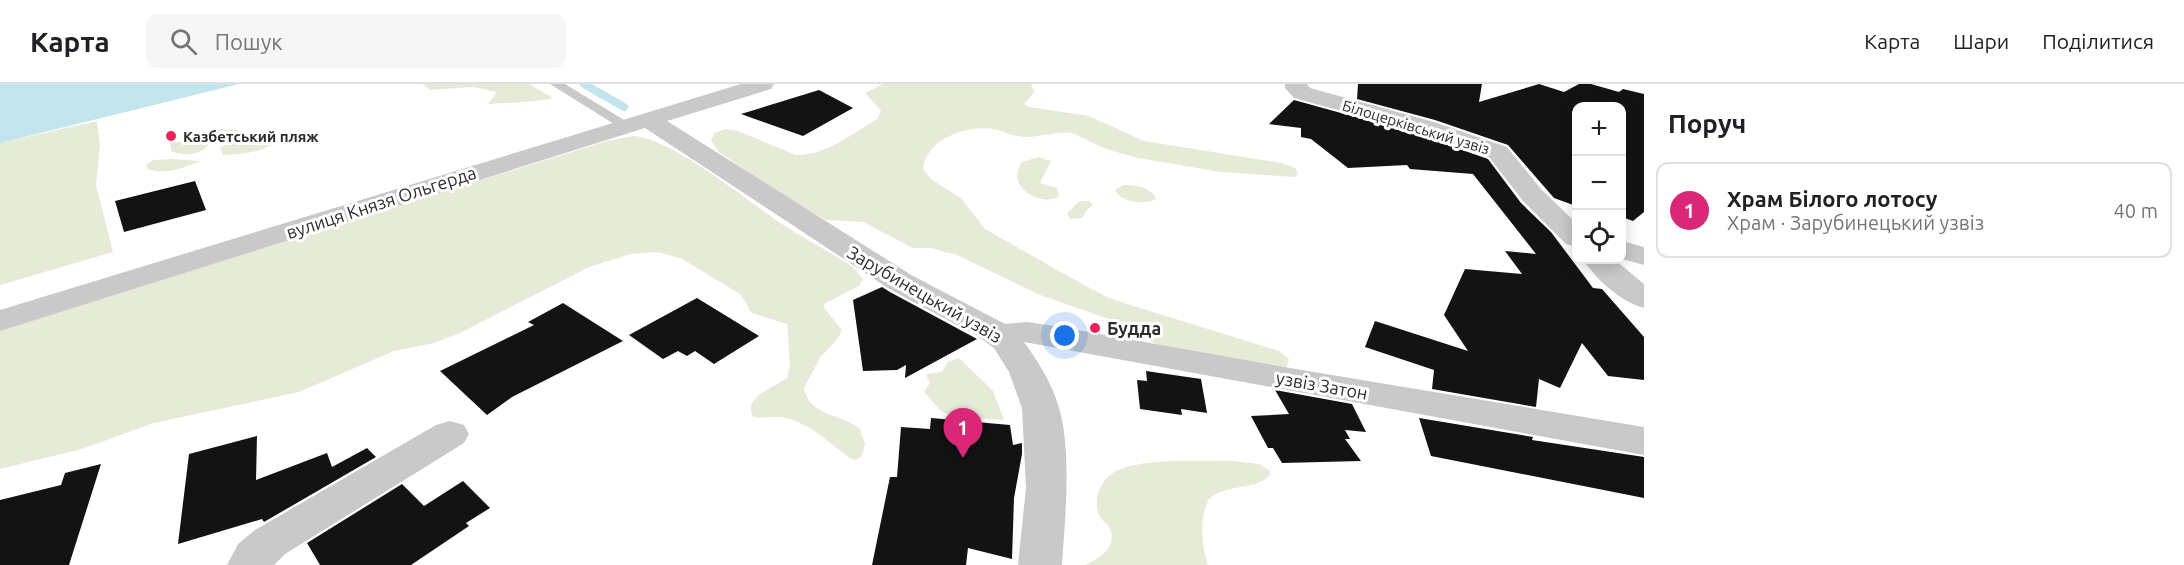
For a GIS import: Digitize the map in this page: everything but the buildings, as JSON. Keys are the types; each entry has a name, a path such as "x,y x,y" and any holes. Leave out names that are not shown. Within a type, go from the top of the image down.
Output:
{"street":[{"name":"вулиця Князя Ольгерда","path":"0,321 763,84"},
{"name":"Білоцерківський узвіз","path":"1296,84 1296,88 1302,93 1426,127 1498,152 1532,195 1572,233"},
{"name":"Зарубинецький узвіз","path":"637,123 896,280 1000,335 1027,372 1041,408 1046,488 1040,565"},
{"path":"1626,251 1644,256"},
{"path":"1602,264 1626,286 1644,298"},
{"name":"узвіз Затон","path":"1000,335 1027,332 1055,336 1290,380 1644,441"},
{"path":"249,565 254,556 270,542 450,434"}],"lane":[{"path":"556,84 637,123"}],"green space":[{"path":"423,84 529,84 553,98 530,102 488,104 497,92 473,87 430,90"},
{"path":"883,84 1031,84 1034,92 1024,104 1029,107 1089,116 1144,141 1281,163 1295,168 1298,173 1295,177 1221,172 1138,158 1106,149 1072,133 1025,137 983,128 960,132 940,142 926,159 923,169 932,180 961,198 985,229 1077,281 1107,297 1127,304 1279,351 1289,359 1286,369 1170,349 1141,338 1109,319 1040,295 957,255 931,248 913,248 863,222 826,220 777,192 719,152 711,141 714,133 725,129 738,131 796,155 828,148 877,119 881,111 865,93"},
{"path":"97,121 100,145 96,185 113,252 0,285 0,143"},
{"path":"217,129 238,130 239,134 231,139 210,143 207,147 192,154 171,151 170,143 194,140 193,136"},
{"path":"633,136 649,139 687,158 782,224 853,267 863,279 859,286 824,304 824,308 842,330 820,358 804,388 812,404 860,429 865,444 861,457 855,460 850,458 812,430 795,421 782,417 753,417 751,410 756,398 787,378 790,365 787,324 752,313 740,294 682,259 658,252 631,254 589,267 458,334 434,343 394,351 299,392 154,423 82,449 0,469 0,329 607,141"},
{"path":"263,137 272,139 275,143 257,151 237,154 223,155 220,148 235,140"},
{"path":"1039,157 1051,161 1040,183 1057,188 1059,196 1052,199 1035,197 1027,193 1018,180 1018,171 1022,162"},
{"path":"153,160 201,161 161,172 148,169 146,165"},
{"path":"1123,185 1147,189 1156,199 1134,202 1122,198 1115,190"},
{"path":"1080,201 1089,201 1093,205 1082,218 1070,219 1067,213"},
{"path":"959,358 993,391 1004,420 956,417 942,412 924,392 930,383 926,374 942,372 948,362"},
{"path":"1233,461 1259,464 1270,471 1270,475 1257,483 1224,491 1209,499 1202,532 1208,565 1085,565 1102,555 1112,540 1109,527 1097,510 1097,496 1102,484 1112,474 1129,466 1158,462"}],"water":[{"path":"0,84 239,84 0,143"}],"waterway":[{"path":"584,84 624,107"}],"place":[{"name":"Казбетський пляж","path":"171,136"},
{"name":"Будда","path":"1095,328"},
{"name":"Храм Білого лотосу","path":"963,458"}]}
